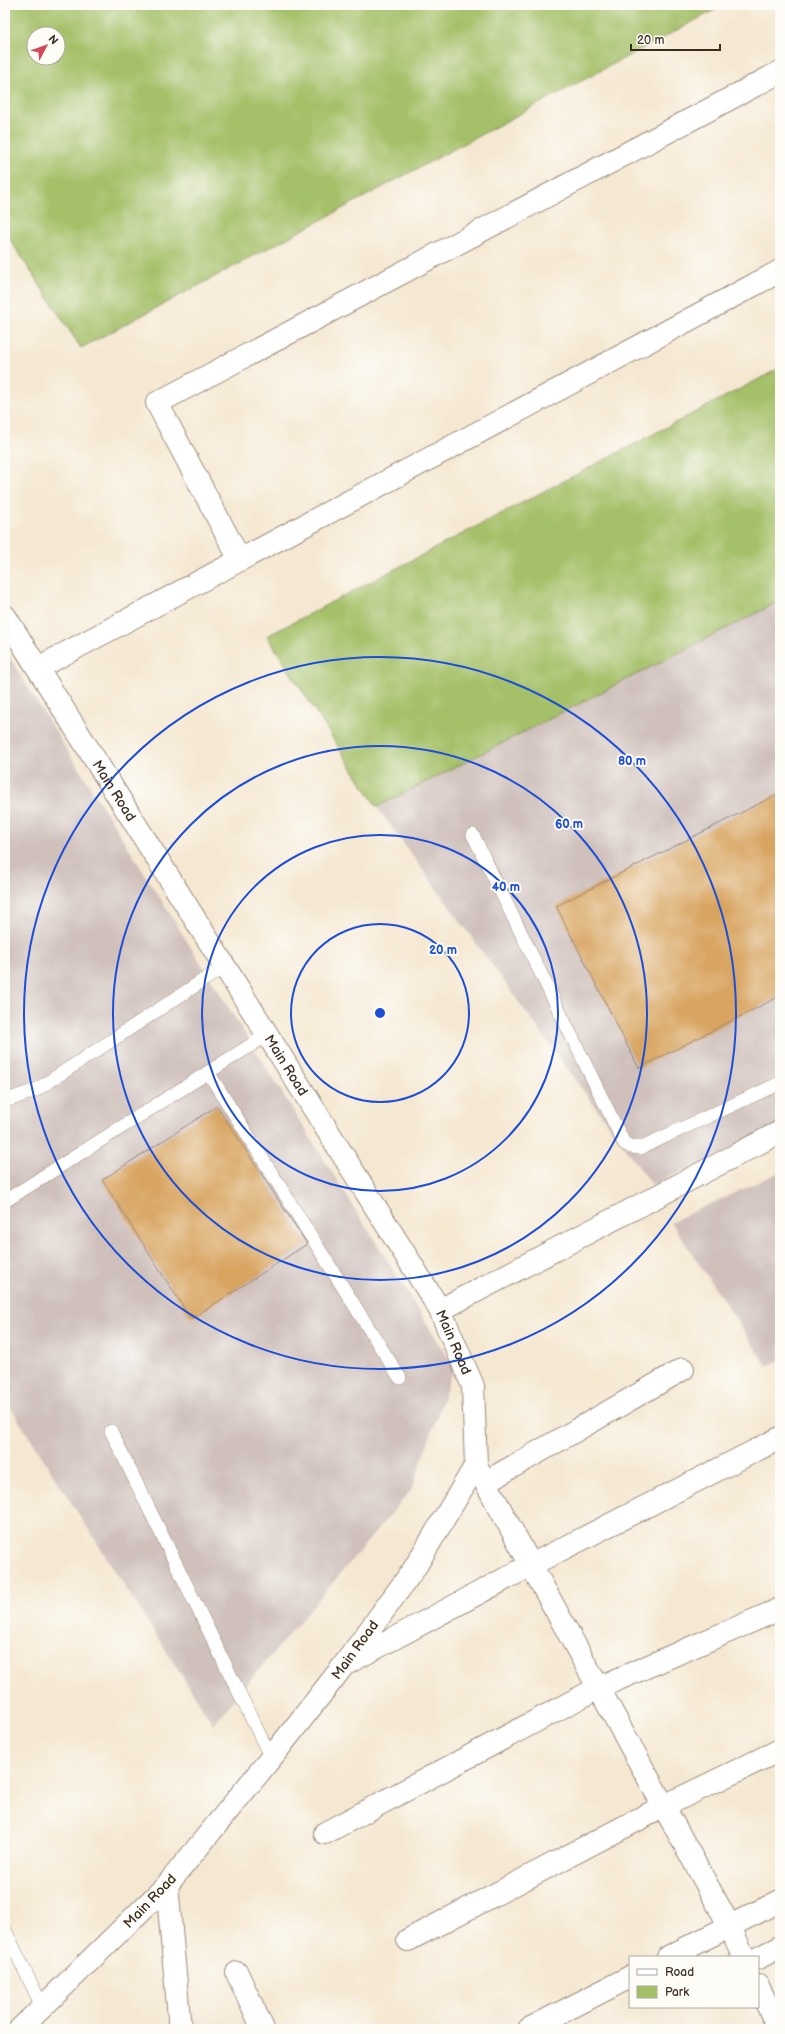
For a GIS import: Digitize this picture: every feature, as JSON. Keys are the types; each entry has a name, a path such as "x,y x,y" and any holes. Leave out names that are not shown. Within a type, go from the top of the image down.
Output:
{"street":[{"path":"240,560 157,403 780,72"},
{"path":"38,668 780,271"},
{"name":"Main Road","path":"5,616 440,1310 473,1386 481,1473 414,1569 344,1665 271,1758 167,1885 20,2029"},
{"path":"440,1310 780,1132"},
{"path":"683,1369 481,1473 598,1688 730,1925 744,1956"},
{"path":"344,1665 531,1565 780,1438"},
{"path":"325,1833 598,1688 780,1609"},
{"path":"408,1940 664,1806 780,1750"},
{"path":"167,1885 180,2029"},
{"path":"670,1956 780,1901"},
{"path":"759,1958 780,1947"},
{"path":"237,1973 263,2029"},
{"path":"529,2029 629,1978"},
{"path":"759,1988 778,2029"}],"lane":[{"path":"473,835 624,1143 631,1147 640,1148 780,1083"},
{"path":"5,1101 36,1090 225,966"},
{"path":"5,1201 267,1035"},
{"path":"208,1072 400,1378"},
{"path":"111,1431 271,1758"},
{"path":"5,1930 43,2008"}],"shaded area":[{"path":"780,601 780,1127 652,1185 377,807"},
{"path":"5,651 454,1367 412,1489 213,1724 5,1399"},
{"path":"780,1172 780,1360 767,1366 671,1222"}],"green space":[{"path":"5,5 724,5 81,348 5,232"},
{"path":"780,368 780,601 377,807 267,636"}],"building":[{"path":"780,793 780,996 639,1068 556,906"},
{"path":"217,1106 307,1244 191,1319 102,1180"}]}
